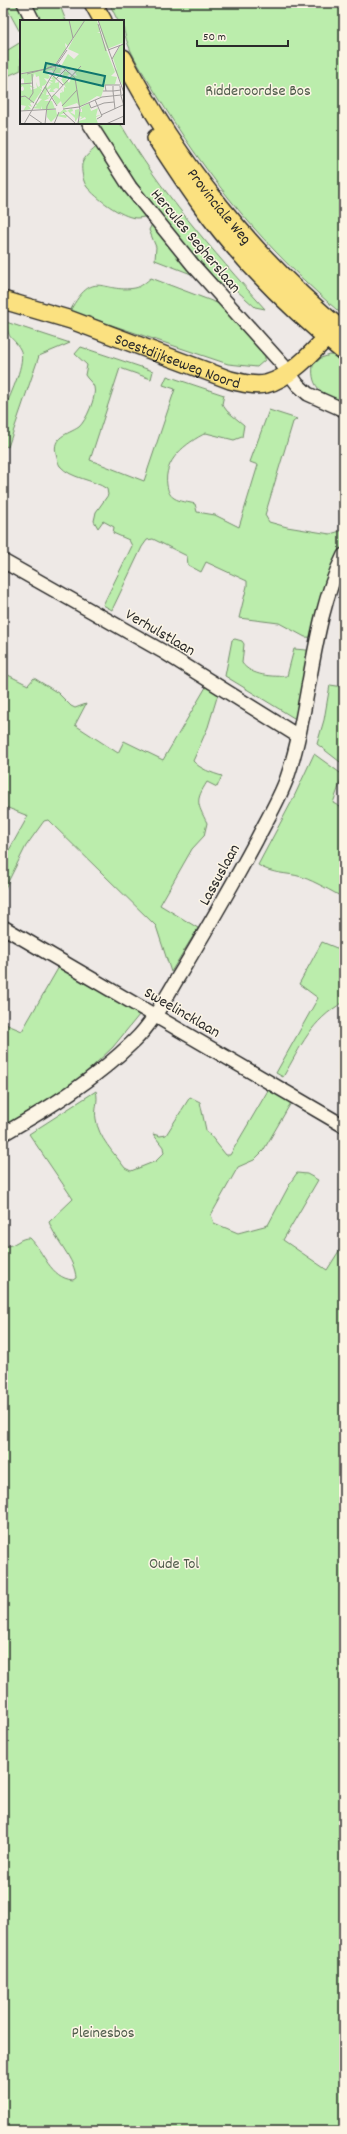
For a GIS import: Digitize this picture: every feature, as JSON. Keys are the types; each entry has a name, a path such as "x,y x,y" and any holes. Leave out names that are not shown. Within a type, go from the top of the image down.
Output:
{"main road":[{"path":"93,3 100,20"},
{"path":"93,3 102,20"},
{"name":"Provinciale Weg","path":"124,60 142,94 174,145 242,233 336,332 344,352"},
{"name":"Provinciale Weg","path":"124,81 143,118 203,207 268,282 336,332"},
{"name":"Soestdijkseweg Noord","path":"3,300 71,320 240,383 256,385 267,384 289,372 336,332"}],"street":[{"path":"24,3 32,20"},
{"name":"Hercules Segherslaan","path":"90,124 130,187 193,266 289,372 298,385 308,394 344,410"},
{"name":"Lassuslaan","path":"3,1134 56,1105 100,1072 135,1040 154,1014 222,904 264,825 286,779 298,736 323,619 335,573 344,555"},
{"name":"Verhulstlaan","path":"3,561 162,651 298,736"},
{"name":"Sweelincklaan","path":"3,927 344,1126"}],"green space":[{"path":"4,3 20,3 29,20 20,20 20,32"},
{"path":"32,3 59,3 66,20 40,20"},
{"name":"Ridderoordse Bos","path":"109,3 344,3 344,316 315,291 264,239 218,184 175,124 140,67 126,39 124,20 118,20"},
{"path":"20,43 20,70 3,78 3,53"},
{"path":"98,124 121,124 169,196 206,242 265,309 255,307 235,289 219,283 158,213 115,154"},
{"path":"98,145 148,216 136,218 116,211 87,187 84,182 82,164 87,156"},
{"path":"153,222 199,277 155,260 156,247 149,230"},
{"path":"151,278 225,306 265,353 265,360 257,367 228,364 70,311 78,298 92,286 99,285 124,289 135,288"},
{"path":"6,322 70,343 39,356 8,447 3,445 3,408 5,408 20,370 22,354 10,336"},
{"path":"81,347 153,371 151,379 120,368 90,460 144,481 175,389 163,385 167,376 224,395 222,404 227,411 244,425 242,437 234,440 206,433 198,437 184,447 172,460 167,476 167,485 172,497 195,504 197,512 215,515 239,527 258,465 250,462 269,410 297,419 293,422 265,515 269,522 287,527 330,534 344,530 344,551 320,638 305,637 279,623 239,618 247,581 206,562 201,572 188,565 187,556 153,539 147,540 142,547 112,610 103,605 132,546 129,540 113,533 114,527 103,521 98,528 94,521 96,512 108,495 107,489 70,474 60,466 55,448 58,440 82,424 94,396 95,391 93,386 85,375 87,365 75,354"},
{"path":"330,355 344,358 344,402 325,394 316,385 314,380 313,365 321,358"},
{"path":"235,639 242,641 244,644 242,663 251,671 269,676 287,676 294,649 318,651 300,720 294,718 225,676 232,640"},
{"path":"8,675 28,685 34,678 58,693 75,708 86,704 75,725 118,753 124,741 163,760 206,687 218,694 208,727 193,761 210,772 222,776 217,787 207,782 199,798 199,806 207,823 204,836 192,849 160,905 198,928 171,972 156,926 48,820 44,821 26,846 3,892 3,861 28,816 3,806 3,683"},
{"path":"330,685 344,687 344,765 317,744 324,720"},
{"path":"314,754 343,775 333,803 344,809 344,898 302,877 274,872 258,865 292,801"},
{"path":"322,942 344,951 344,1002 332,1009 315,1026 302,1044 283,1077 276,1073 318,998 299,984"},
{"path":"60,965 138,1011 139,1015 113,1047 75,1083 3,1126 3,1023 22,1031"},
{"name":"Oude Tol","path":"270,1087 292,1101 263,1151 254,1160 238,1167 211,1215 214,1223 238,1233 268,1225 297,1173 307,1174 318,1180 283,1240 327,1270 344,1243 344,2131 3,2131 3,1243 5,1246 8,1246 23,1239 30,1238 53,1270 65,1278 73,1280 76,1278 75,1271 69,1257 49,1222 73,1199 29,1134 96,1091 97,1126 107,1145 125,1168 131,1171 156,1161 164,1153 163,1147 153,1134 160,1136 166,1135 190,1097 200,1102 206,1130 226,1155 230,1155"}],"park label":[{"name":"Pleinesbos","path":"103,2031"}]}
